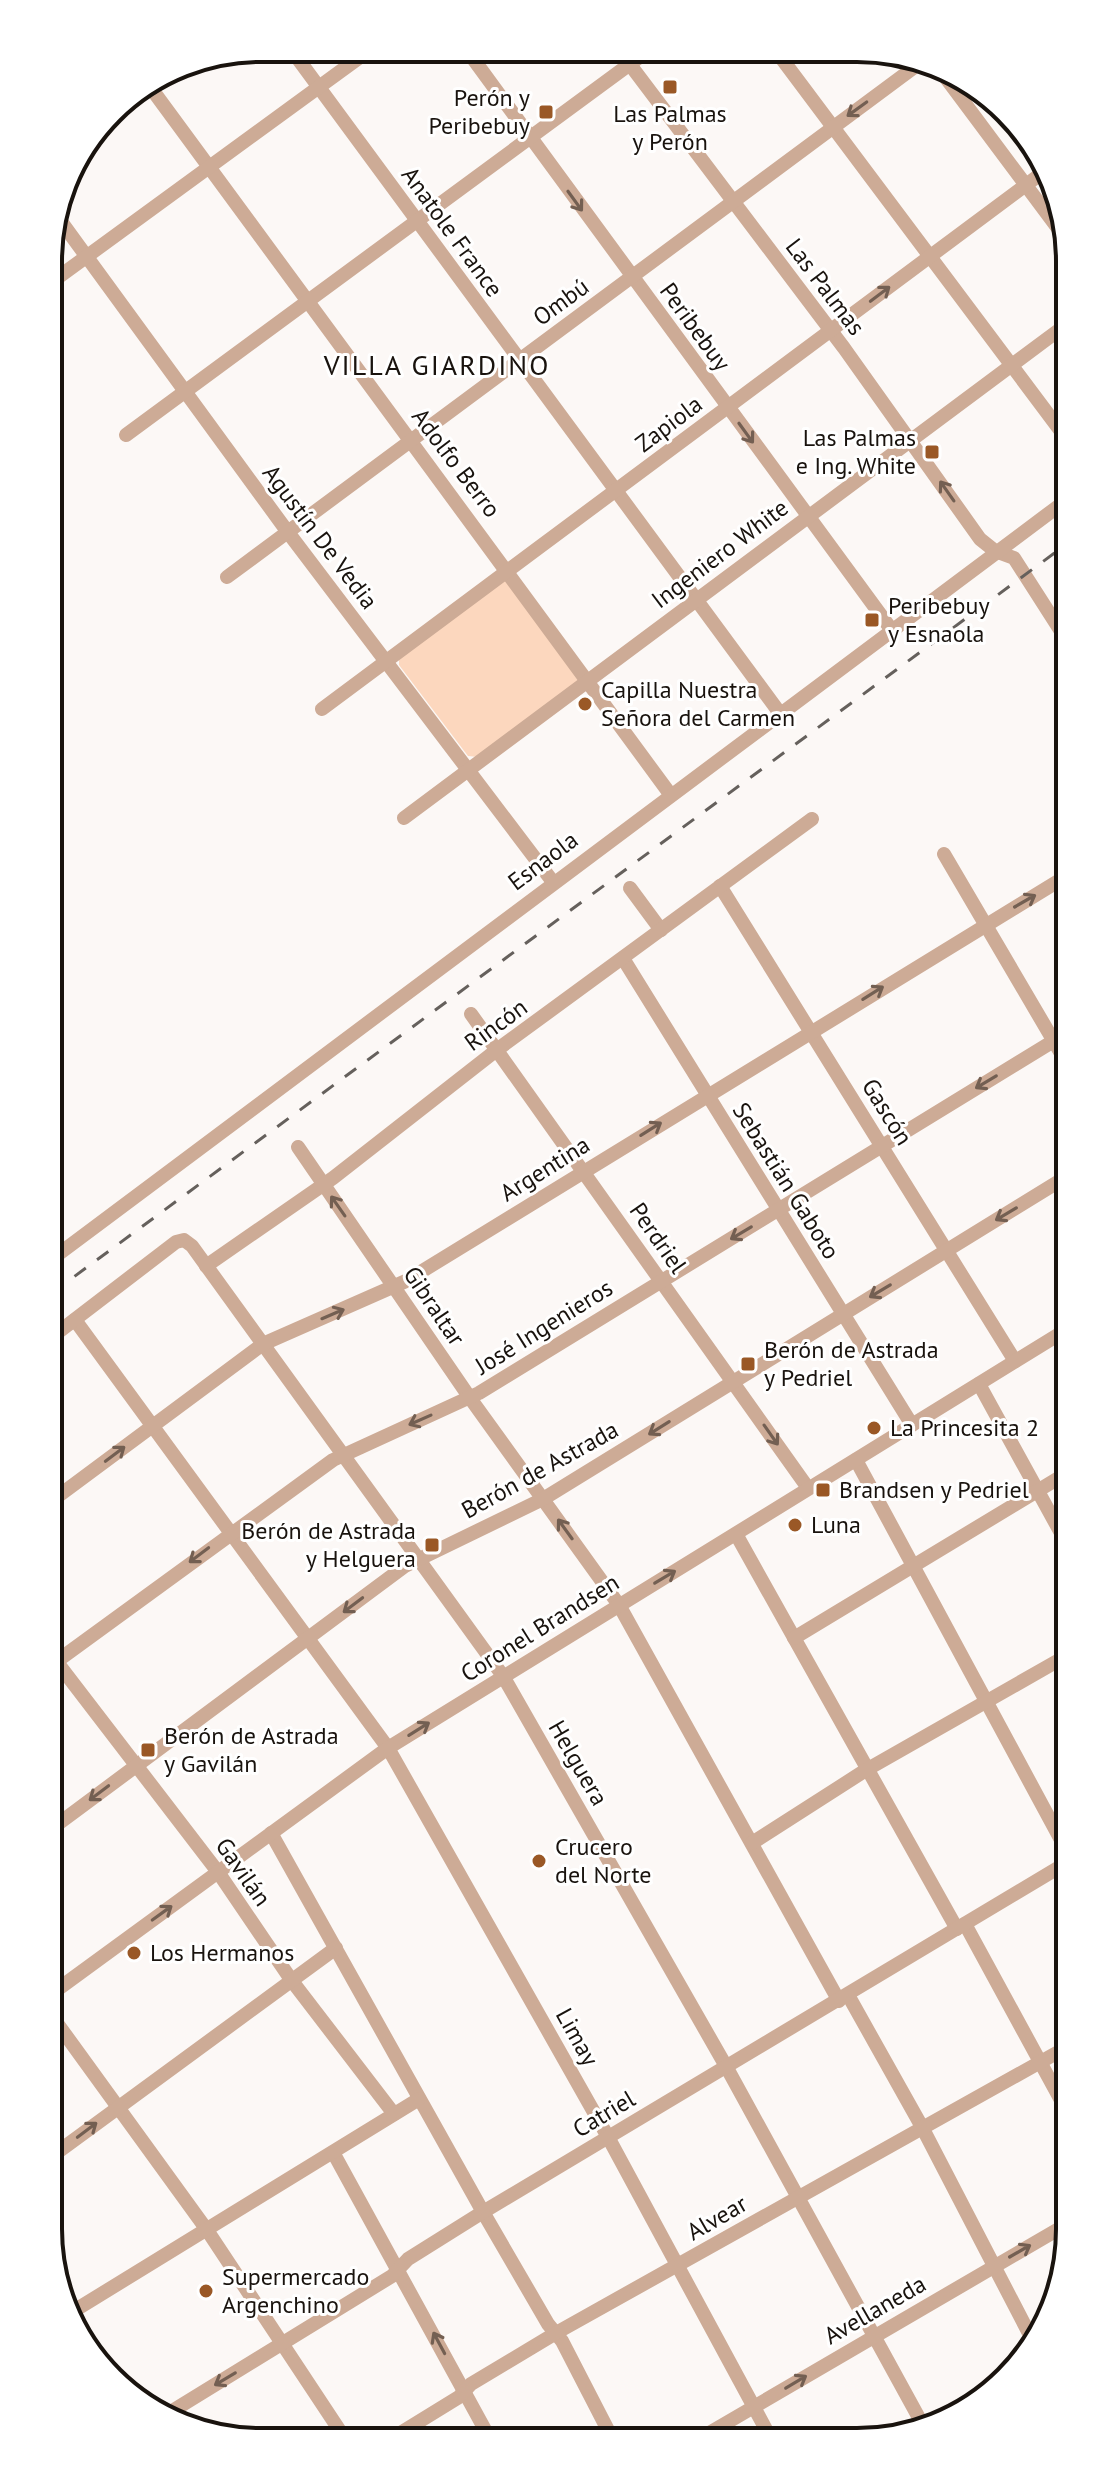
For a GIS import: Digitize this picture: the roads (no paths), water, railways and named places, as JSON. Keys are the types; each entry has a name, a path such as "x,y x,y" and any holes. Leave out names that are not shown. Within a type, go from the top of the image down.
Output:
{"street":[{"name":"Anatole France","path":"300,62 779,712"},
{"path":"62,274 353,62"},
{"name":"Peribebuy","path":"475,62 891,629"},
{"name":"Las Palmas","path":"628,62 831,331 980,539 995,551"},
{"path":"126,435 419,223 634,62"},
{"path":"784,62 1056,425"},
{"name":"Ombú","path":"227,577 910,70"},
{"path":"953,87 1051,219"},
{"name":"Adolfo Berro","path":"155,93 307,304 508,569 670,794"},
{"name":"Zapiola","path":"322,709 1037,177"},
{"name":"Agustín De Vedia","path":"65,228 287,531 470,768 553,882"},
{"name":"Ingeniero White","path":"404,818 1056,332"},
{"name":"Esnaola","path":"62,1251 1056,508"},
{"path":"995,551 1014,558 1056,624"},
{"name":"Rincón","path":"206,1266 322,1184 498,1049 624,960 812,819"},
{"path":"944,854 984,924 1056,1033"},
{"name":"Argentina","path":"62,1493 263,1344 395,1287 1056,882"},
{"name":"Gascón","path":"720,886 1015,1361"},
{"path":"630,888 661,930"},
{"name":"Sebastián Gaboto","path":"624,960 912,1425"},
{"name":"Perdriel","path":"471,1014 808,1488"},
{"name":"José Ingenieros","path":"62,1655 343,1454 470,1398 1056,1040"},
{"name":"Gibraltar","path":"298,1147 470,1398 619,1605 752,1843 922,2127 1028,2331"},
{"name":"Berón de Astrada","path":"62,1821 416,1559 543,1499 1056,1183"},
{"name":"Helguera","path":"75,1320 176,1242 184,1240 206,1266 503,1676 727,2068 919,2418"},
{"path":"62,1330 75,1320"},
{"name":"Limay","path":"75,1320 388,1748 608,2137 765,2428"},
{"name":"Coronel Brandsen","path":"62,1986 388,1748 1056,1336"},
{"path":"979,1384 1056,1525"},
{"path":"856,1460 911,1568 1056,1831"},
{"path":"794,1638 1056,1480"},
{"path":"736,1534 866,1770 1056,2091"},
{"path":"752,1843 866,1770 1056,1662"},
{"name":"Gavilán","path":"62,1671 218,1872 292,1981 394,2114"},
{"path":"271,1833 483,2212 556,2333 607,2428"},
{"name":"Catriel","path":"176,2408 392,2276 399,2268 483,2212 1056,1869"},
{"path":"62,2149 336,1948"},
{"path":"62,2030 207,2230 338,2428"},
{"name":"Alvear","path":"408,2428 556,2333 1056,2053"},
{"path":"79,2308 419,2099"},
{"path":"334,2154 484,2428"},
{"name":"Avellaneda","path":"718,2428 1056,2231"}],"railway":[{"path":"62,1286 1056,552"}],"place":[{"name":"Las Palmas y Perón","path":"670,87"},
{"name":"Perón y Peribebuy","path":"546,112"},
{"name":"Las Palmas e Ing. White","path":"932,452"},
{"name":"Peribebuy y Esnaola","path":"872,620"},
{"name":"Capilla Nuestra Señora del Carmen","path":"585,704"},
{"name":"Berón de Astrada y Pedriel","path":"748,1364"},
{"name":"La Princesita 2","path":"874,1428"},
{"name":"Brandsen y Pedriel","path":"823,1490"},
{"name":"Luna","path":"795,1525"},
{"name":"Berón de Astrada y Helguera","path":"432,1545"},
{"name":"Berón de Astrada y Gavilán","path":"148,1750"},
{"name":"Crucero del Norte","path":"539,1861"},
{"name":"Los Hermanos","path":"134,1953"},
{"name":"Supermercado Argenchino","path":"206,2291"}],"district":[{"name":"VILLA GIARDINO","path":"437,365"}]}
